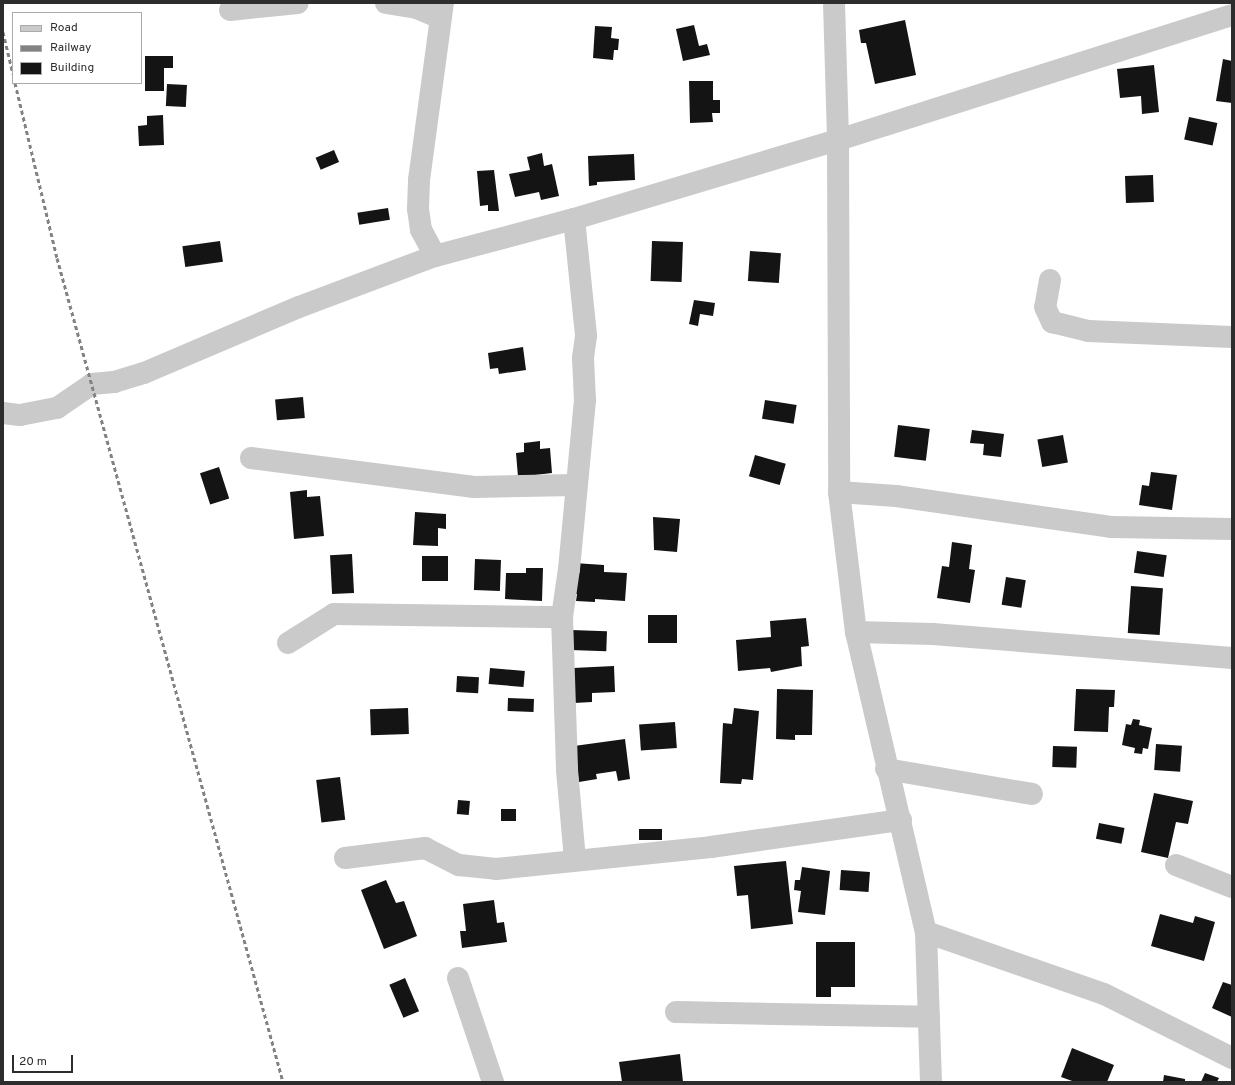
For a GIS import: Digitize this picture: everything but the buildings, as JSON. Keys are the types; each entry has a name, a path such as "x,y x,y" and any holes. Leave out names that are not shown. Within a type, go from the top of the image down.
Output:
{"street":[{"path":"230,10 298,3"},
{"path":"386,3 441,11 419,180 418,209 421,230 435,256"},
{"path":"834,3 838,140 839,492 856,632 886,769 901,820 926,932 931,1082"},
{"path":"3,414 20,415 57,408 92,384 114,382 144,373 300,307 435,256 574,219 838,140 1232,15"},
{"path":"574,219 586,336 582,358 585,400 562,617 567,770 575,860"},
{"path":"1050,280 1045,307 1052,322 1088,331 1232,337"},
{"path":"251,458 474,487 576,485"},
{"path":"839,492 896,496 1111,527 1232,529"},
{"path":"288,643 334,614 562,617"},
{"path":"856,632 933,634 1232,658"},
{"path":"886,769 1032,794"},
{"path":"345,858 425,848 459,864 496,869 711,847 901,820"},
{"path":"1176,865 1232,887"},
{"path":"926,932 1104,994 1232,1058"},
{"path":"458,978 493,1082"},
{"path":"676,1012 929,1017"}],"railway":[{"path":"3,32 12,70"},
{"path":"15,84 57,258 283,1082"}]}
